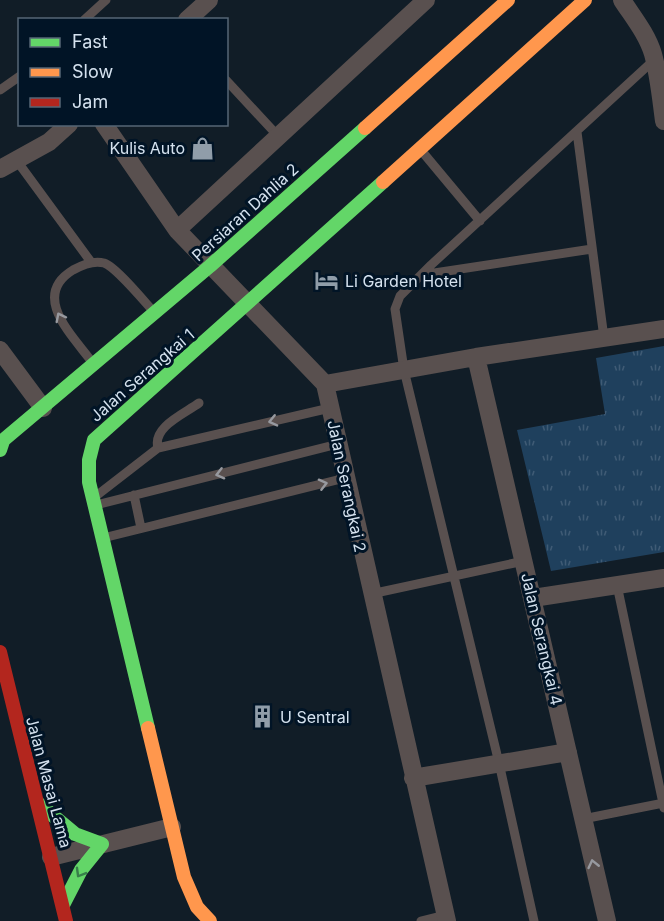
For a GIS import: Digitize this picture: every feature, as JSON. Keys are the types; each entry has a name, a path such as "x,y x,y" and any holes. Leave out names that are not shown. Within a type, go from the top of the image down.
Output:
{"street":[{"path":"189,18 209,0"},
{"path":"177,230 426,0"},
{"name":"Persiaran Dahlia 2","path":"1,444 210,266 508,0"},
{"name":"Jalan Serangkai 1","path":"210,921 197,907 184,877 94,502 87,467 94,440 249,304 585,0"},
{"path":"622,0 641,28 654,60 664,121"},
{"path":"0,169 49,142 67,126"},
{"path":"105,126 177,230 325,384 476,357 664,329"},
{"path":"0,350 43,408"},
{"name":"Jalan Serangkai 4","path":"476,357 607,921"},
{"name":"Jalan Serangkai 2","path":"325,384 446,918"},
{"path":"533,598 664,578"},
{"name":"Jalan Masai Lama","path":"0,652 9,705 39,804 66,921"},
{"path":"413,778 568,752"},
{"path":"39,804 71,833 85,840 102,844"},
{"path":"51,857 172,827"},
{"path":"63,905 81,870 102,844"}],"lane":[{"path":"86,18 106,0"},
{"path":"534,921 499,763 404,370 395,309 400,296 421,275 654,60"},
{"path":"0,90 18,76"},
{"path":"228,82 278,136"},
{"path":"577,132 604,338"},
{"path":"420,148 480,221"},
{"path":"17,161 91,262"},
{"path":"421,275 592,249"},
{"path":"94,364 58,317 54,292 62,278 75,268 91,262 104,263 115,270 154,313"},
{"path":"158,448 156,442 160,431 199,403"},
{"path":"94,502 158,448 330,408"},
{"path":"94,502 134,495 338,444"},
{"path":"103,538 345,478"},
{"path":"134,495 141,528"},
{"path":"371,594 524,561"},
{"path":"583,819 664,805 617,585"},
{"path":"421,921 446,918"}],"green space":[{"path":"664,346 664,552 551,571 517,430 605,414 596,358"}],"traffic: fast":[{"path":"0,443 210,266 365,128"},
{"path":"148,728 89,482 89,460 94,440 383,182"},
{"path":"0,450 3,441"},
{"path":"39,804 75,834 102,844 81,870 63,905"}],"traffic: slow":[{"path":"365,128 508,0"},
{"path":"383,182 585,0"},
{"path":"148,728 184,877 197,907 210,921"}],"traffic: jam":[{"path":"0,652 66,921"}],"place":[{"name":"Kulis Auto","path":"203,148"},
{"name":"Li Garden Hotel","path":"327,281"},
{"name":"U Sentral","path":"262,717"}]}
